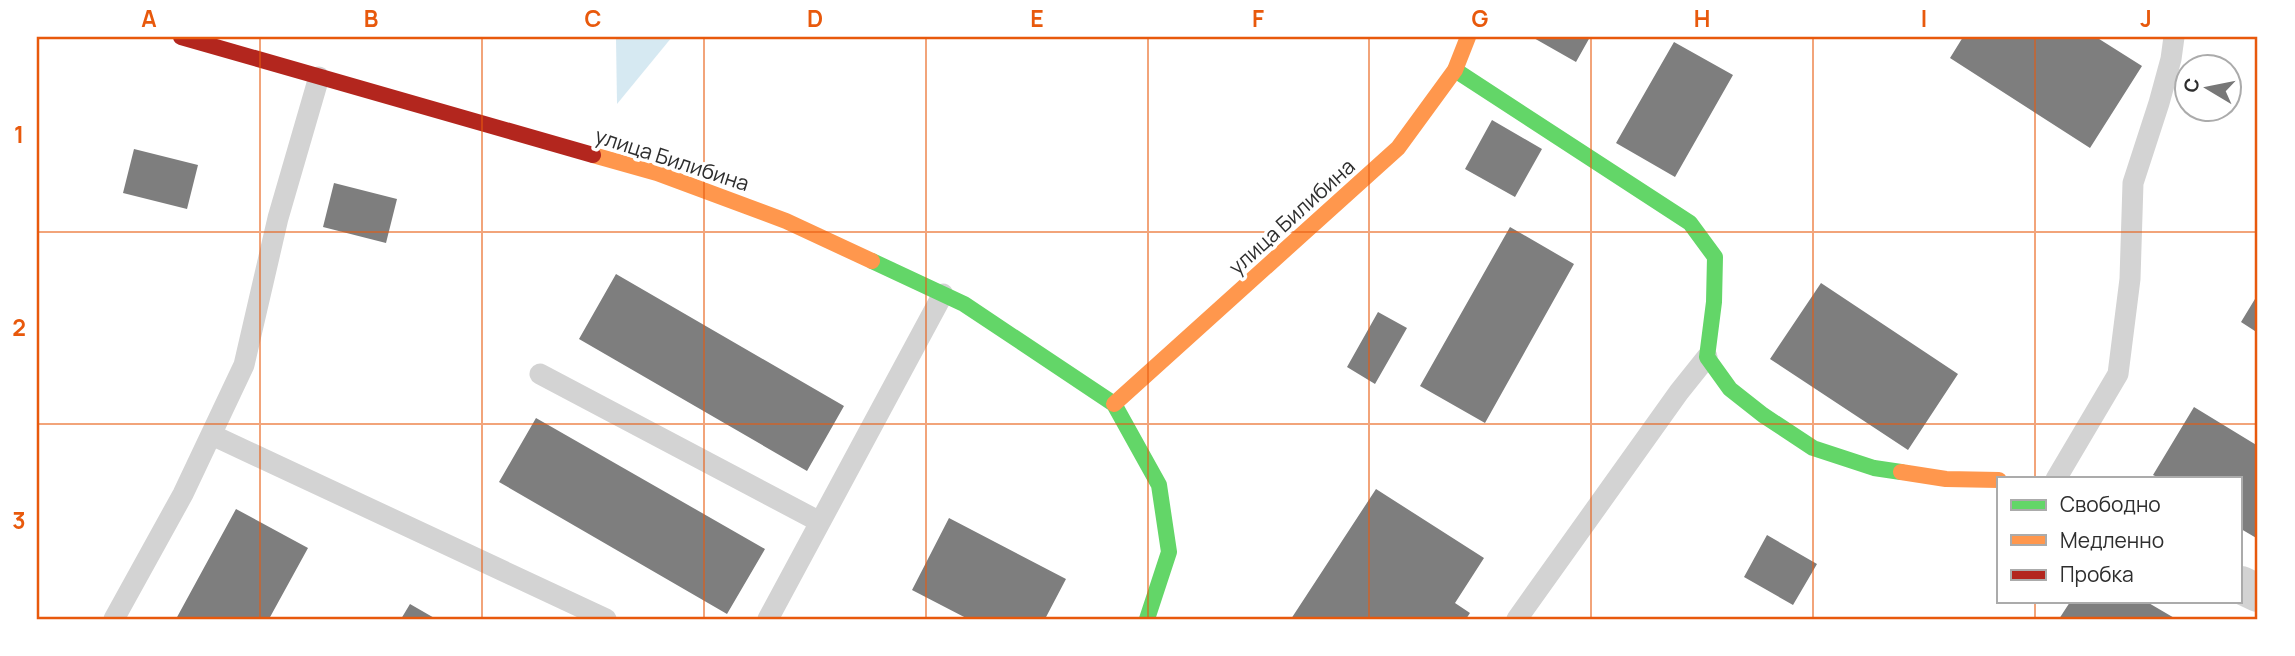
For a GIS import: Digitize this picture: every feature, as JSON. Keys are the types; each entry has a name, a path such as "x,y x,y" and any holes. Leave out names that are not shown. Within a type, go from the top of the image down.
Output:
{"street":[{"name":"улица Билибина","path":"181,37 657,173 786,221 964,304 1114,404 1159,485 1170,552 1147,619"},
{"name":"улица Билибина","path":"1114,404 1398,148 1455,70 1468,37"},
{"path":"1455,70 1690,223 1715,257 1714,302 1707,357 1730,389 1763,415 1813,448 1874,468 1946,480 1997,480"},
{"path":"2242,585 2258,593"}],"lane":[{"path":"2057,477 2118,374 2130,279 2133,183 2159,103 2174,37"},
{"path":"114,619 183,494 244,365 278,218 319,77"},
{"path":"768,619 943,294"},
{"path":"1517,619 1679,392 1707,357"},
{"path":"540,374 820,522"},
{"path":"212,435 606,619"}],"shaded area":[{"path":"672,37 617,104 616,38"}],"building":[{"path":"1532,37 1590,37 1576,62"},
{"path":"1963,37 2096,37 2142,66 2090,148 1950,58"},
{"path":"1674,42 1733,75 1675,177 1616,143"},
{"path":"1492,120 1542,149 1515,197 1465,169"},
{"path":"134,149 198,165 187,209 123,193"},
{"path":"334,183 397,199 386,243 323,227"},
{"path":"1510,227 1574,264 1485,423 1420,386"},
{"path":"616,274 844,406 807,471 579,339"},
{"path":"1821,283 1958,374 1908,450 1770,359"},
{"path":"2258,294 2258,333 2241,322"},
{"path":"1378,312 1407,328 1375,384 1347,367"},
{"path":"2194,407 2258,446 2258,539 2242,530 2242,477 2153,475"},
{"path":"536,418 765,549 727,614 499,482"},
{"path":"1376,489 1484,558 1455,603 1470,613 1466,619 1291,619"},
{"path":"236,509 308,548 269,619 176,619"},
{"path":"949,518 1066,579 1045,619 968,619 912,590"},
{"path":"1767,535 1817,564 1793,605 1744,577"},
{"path":"410,604 436,619 401,619"},
{"path":"2069,604 2150,604 2176,619 2059,619"}],"traffic: fast":[{"path":"1455,70 1690,223 1715,257 1714,302 1707,357 1730,389 1813,448 1874,468 1901,472"},
{"path":"872,261 964,304 1114,404 1159,485 1169,552 1147,619"}],"traffic: slow":[{"path":"1114,404 1398,148 1455,70 1468,37"},
{"path":"593,155 657,173 786,221 872,261"},
{"path":"1901,472 1946,479 1997,480"}],"traffic: jam":[{"path":"181,37 593,155"}]}
